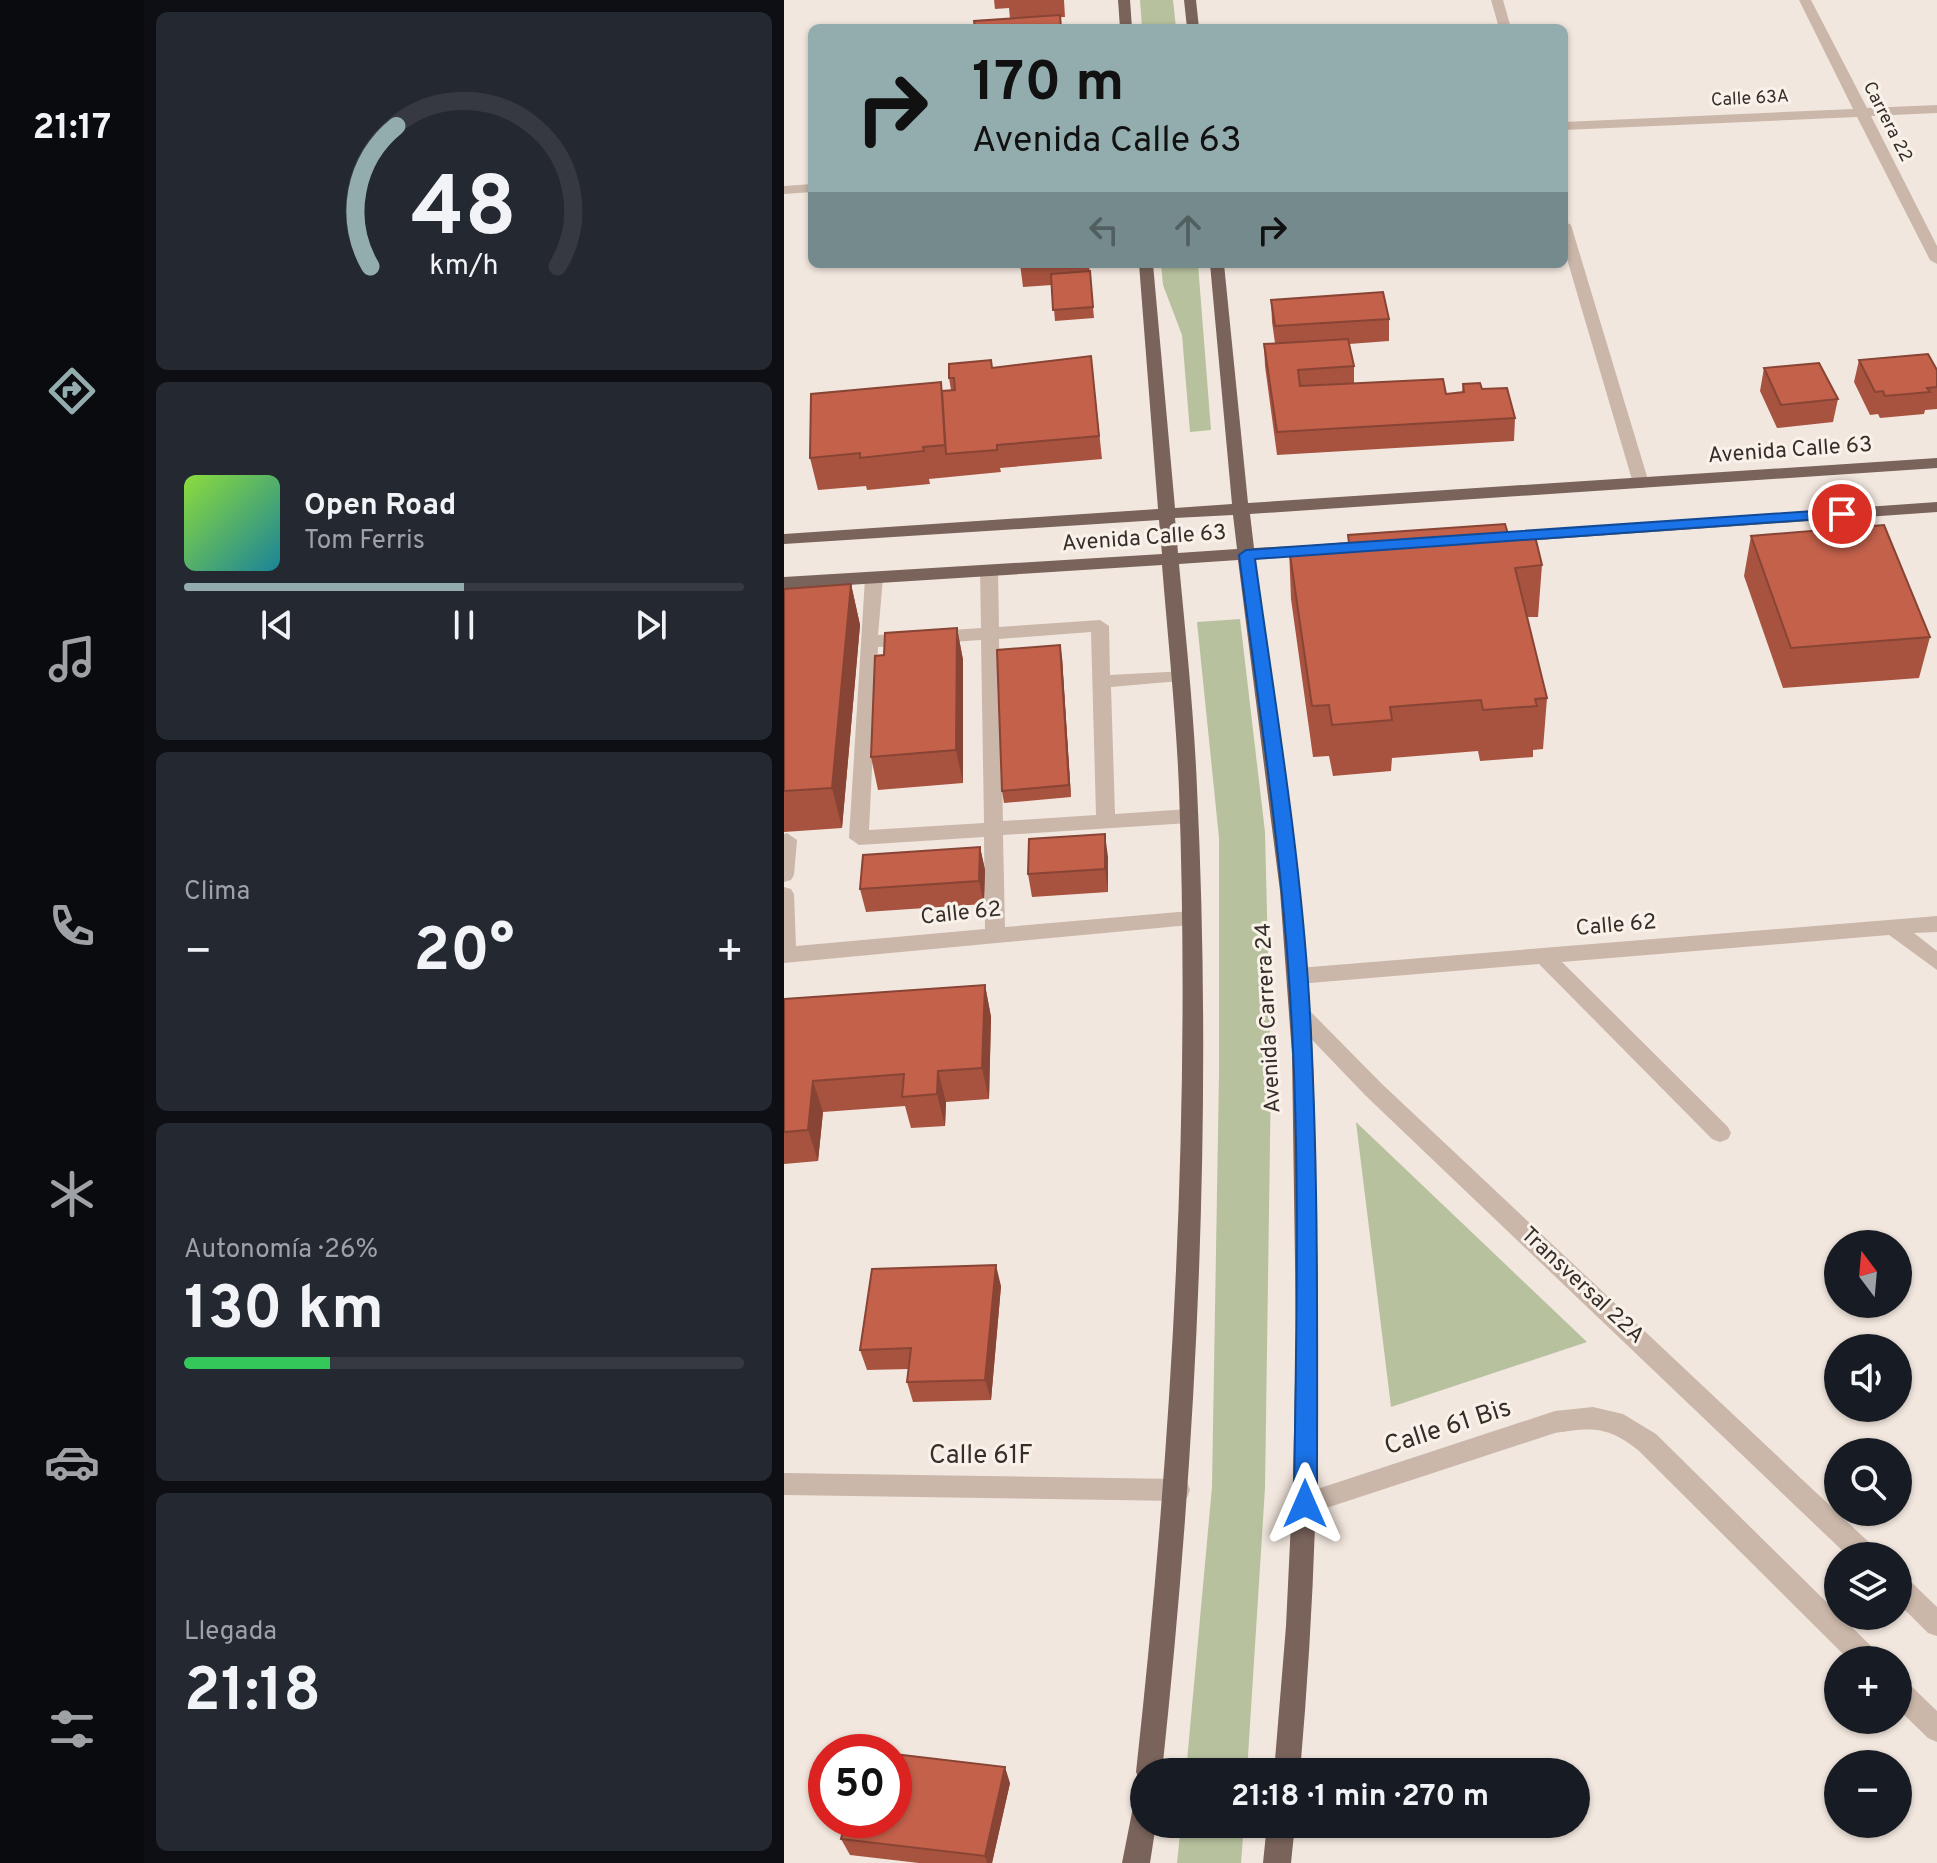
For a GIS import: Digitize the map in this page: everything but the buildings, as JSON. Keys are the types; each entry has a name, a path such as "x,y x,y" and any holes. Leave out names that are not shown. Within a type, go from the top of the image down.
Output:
{"main road":[{"path":"1124,0 1126,24"},
{"path":"1190,0 1193,24"},
{"path":"1146,268 1180,675 1189,816 1190,918 1190,1189 1178,1490 1151,1758"},
{"name":"Avenida Carrera 24","path":"1217,268 1246,555 1281,811 1300,1014 1307,1268 1305,1504 1301,1615 1288,1758"},
{"name":"Avenida Calle 63","path":"784,539 1937,463"},
{"path":"1493,538 1937,507"},
{"name":"Avenida Calle 63","path":"784,583 1329,549"},
{"path":"1136,1863 1140,1838"},
{"path":"1277,1863 1280,1838"}],"street":[{"path":"1497,0 1504,24"},
{"name":"Carrera 22","path":"1805,0 1937,260"},
{"name":"Calle 63A","path":"1568,126 1937,109"},
{"path":"784,190 808,188"},
{"path":"1568,238 1641,483"},
{"path":"989,571 995,934"},
{"path":"874,578 859,838 1189,816"},
{"path":"869,642 1100,626 1106,820"},
{"path":"1102,682 1180,675"},
{"path":"784,875 787,840"},
{"path":"784,894 785,955"},
{"name":"Calle 62","path":"785,955 1190,918"},
{"name":"Calle 62","path":"1298,976 1937,924"},
{"path":"1893,928 1937,962"},
{"path":"1543,956 1720,1133"},
{"name":"Transversal 22A","path":"1300,1014 1374,1090 1851,1542"},
{"name":"Calle 61 Bis","path":"1305,1504 1555,1422 1586,1417 1610,1418 1630,1427 1647,1442 1853,1646"},
{"name":"Calle 61F","path":"784,1484 1178,1490"},
{"path":"1912,1600 1937,1624"},
{"path":"1912,1705 1937,1729"}],"green space":[{"path":"1140,0 1173,0 1176,24 1142,24"},
{"path":"1161,268 1198,268 1211,430 1190,432 1182,335 1163,285"},
{"path":"1240,619 1265,832 1271,1073 1265,1488 1248,1758 1187,1758 1212,1487 1219,1074 1219,838 1197,622"},
{"path":"1356,1122 1587,1342 1391,1407"},
{"path":"1180,1838 1243,1838 1241,1863 1177,1863"}],"route":[{"path":"1305,1504 1307,1268 1298,976 1281,811 1246,555 1842,514"}]}
